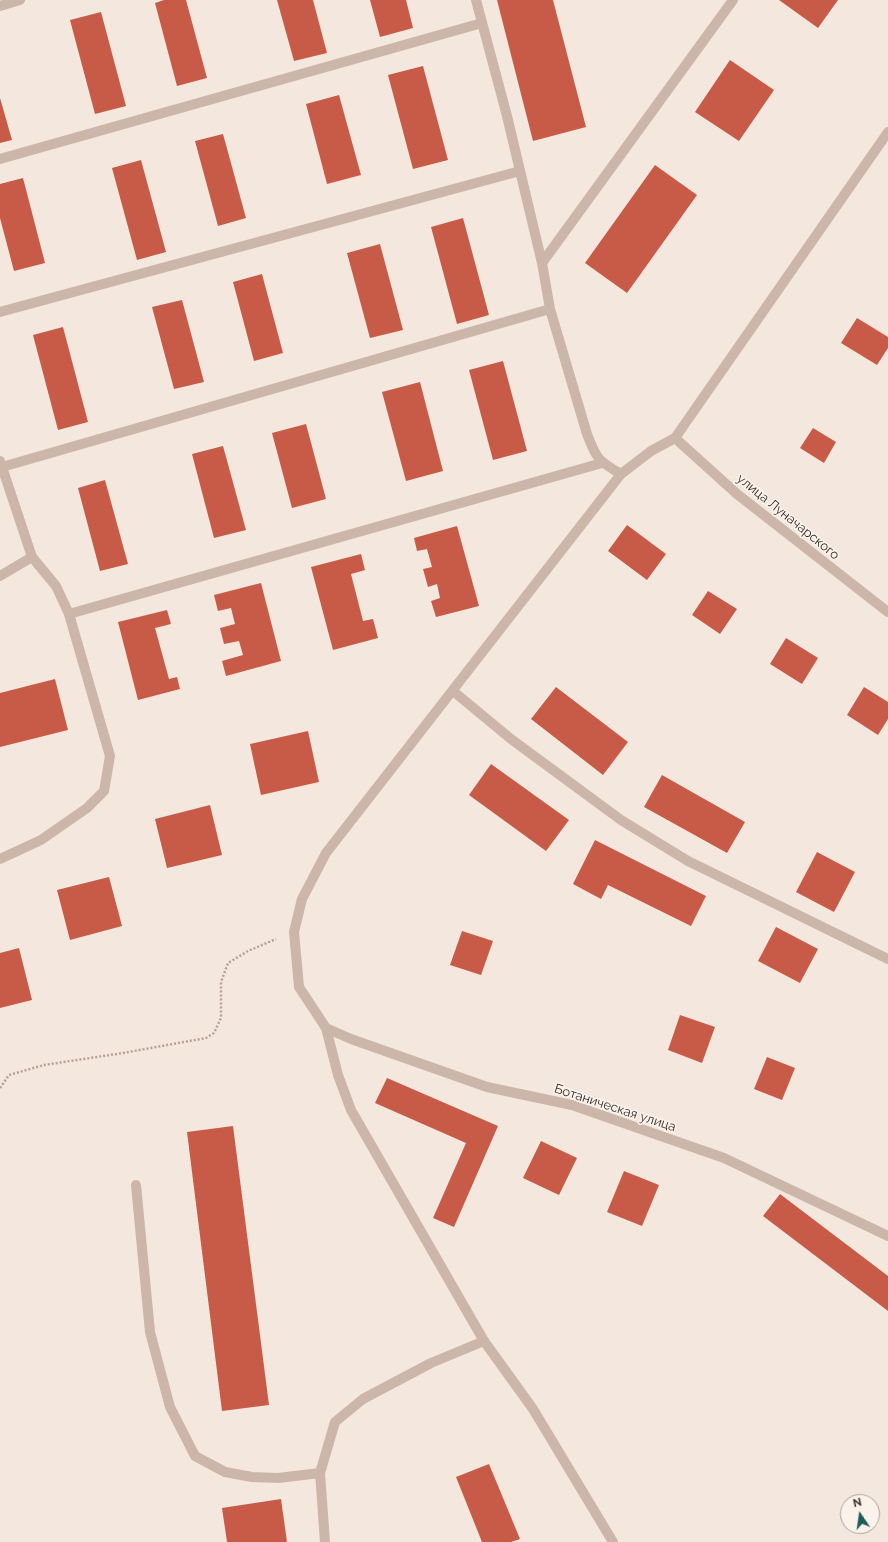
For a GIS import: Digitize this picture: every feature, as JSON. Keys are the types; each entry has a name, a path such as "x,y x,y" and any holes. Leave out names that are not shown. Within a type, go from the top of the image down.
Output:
{"street":[{"path":"0,6 20,0"},
{"path":"476,0 520,171 542,263 550,309 587,434 593,449 602,463 621,474"},
{"path":"542,263 733,0"},
{"path":"0,159 482,23"},
{"path":"613,1542 533,1409 484,1341 351,1110 338,1075 326,1028 299,987 294,932 302,899 326,854 621,474 651,451 676,438 888,132"},
{"path":"0,312 520,171"},
{"path":"0,859 41,840 87,808 104,790 110,756 69,614 56,586 32,557 1,464 550,309"},
{"name":"улица Луначарского","path":"676,438 738,494 888,612"},
{"path":"69,614 602,463"},
{"path":"0,576 32,557"},
{"path":"453,691 517,744 621,820 688,861 888,958"},
{"name":"Ботаническая улица","path":"326,1028 351,1039 487,1087 572,1106 724,1158 888,1236"},
{"path":"136,1185 150,1332 170,1407 195,1456 225,1472 252,1477 278,1478 320,1473"},
{"path":"325,1542 320,1473 335,1422 363,1399 430,1363 484,1341"}],"path":[{"path":"0,1088 9,1075 44,1065 206,1038 214,1034 221,1018 221,982 228,963 248,951 294,932"}],"building":[{"path":"164,0 186,0 207,78 177,86 155,3"},
{"path":"277,0 313,0 327,53 294,61"},
{"path":"370,0 406,0 413,28 380,37"},
{"path":"497,0 553,0 586,127 533,141"},
{"path":"779,0 838,0 818,28"},
{"path":"101,12 126,106 95,114 70,20"},
{"path":"730,60 774,90 739,141 695,112"},
{"path":"423,66 448,160 413,169 388,75"},
{"path":"339,95 361,175 327,184 306,104"},
{"path":"0,98 12,140 0,143"},
{"path":"223,134 246,218 218,226 195,141"},
{"path":"141,160 166,252 137,260 112,168"},
{"path":"655,165 697,195 627,293 585,263"},
{"path":"23,178 45,263 14,271 0,218 0,184"},
{"path":"463,218 489,315 457,324 431,227"},
{"path":"380,244 403,330 370,338 347,253"},
{"path":"262,274 283,353 254,361 233,282"},
{"path":"182,300 204,382 174,389 152,307"},
{"path":"857,318 888,337 888,348 877,365 841,343"},
{"path":"63,327 88,422 58,430 33,335"},
{"path":"503,361 527,451 493,460 469,370"},
{"path":"420,382 443,471 406,481 382,392"},
{"path":"306,424 326,499 292,508 272,433"},
{"path":"813,428 836,442 824,463 800,448"},
{"path":"223,446 246,530 214,538 192,454"},
{"path":"105,480 128,564 100,571 78,488"},
{"path":"627,525 666,554 647,580 608,551"},
{"path":"457,526 479,606 436,617 431,601 440,598 437,584 428,587 423,569 432,567 427,549 417,551 414,538"},
{"path":"361,554 365,570 351,574 363,621 373,619 378,638 333,650 311,567"},
{"path":"261,583 281,661 226,676 222,661 243,655 239,641 224,644 220,628 235,624 231,608 218,611 214,595"},
{"path":"708,591 737,609 720,634 692,615"},
{"path":"167,610 171,624 155,628 169,679 177,677 180,689 138,700 118,622"},
{"path":"786,638 818,658 802,684 770,664"},
{"path":"55,679 68,730 0,747 0,693"},
{"path":"556,687 628,742 603,775 531,719"},
{"path":"864,687 888,702 888,719 878,735 847,715"},
{"path":"308,731 319,782 261,795 250,744"},
{"path":"491,764 569,820 546,851 469,795"},
{"path":"662,775 745,822 727,853 644,807"},
{"path":"210,805 222,855 167,868 155,819"},
{"path":"595,840 706,896 691,926 608,885 601,899 573,884"},
{"path":"817,852 855,872 834,912 796,892"},
{"path":"109,877 122,926 70,940 57,890"},
{"path":"776,927 818,949 800,983 758,961"},
{"path":"462,931 493,941 481,975 450,965"},
{"path":"19,948 32,1000 0,1008 0,953"},
{"path":"680,1015 715,1027 702,1063 668,1050"},
{"path":"767,1057 795,1068 782,1100 754,1089"},
{"path":"387,1078 498,1126 454,1227 433,1218 466,1143 375,1103"},
{"path":"233,1126 269,1405 222,1411 187,1132"},
{"path":"541,1141 577,1158 559,1195 523,1178"},
{"path":"624,1171 659,1185 642,1226 607,1212"},
{"path":"780,1194 888,1276 888,1311 763,1216"},
{"path":"489,1464 520,1539 511,1542 482,1542 456,1477"},
{"path":"281,1499 287,1542 227,1542 222,1508"}]}
